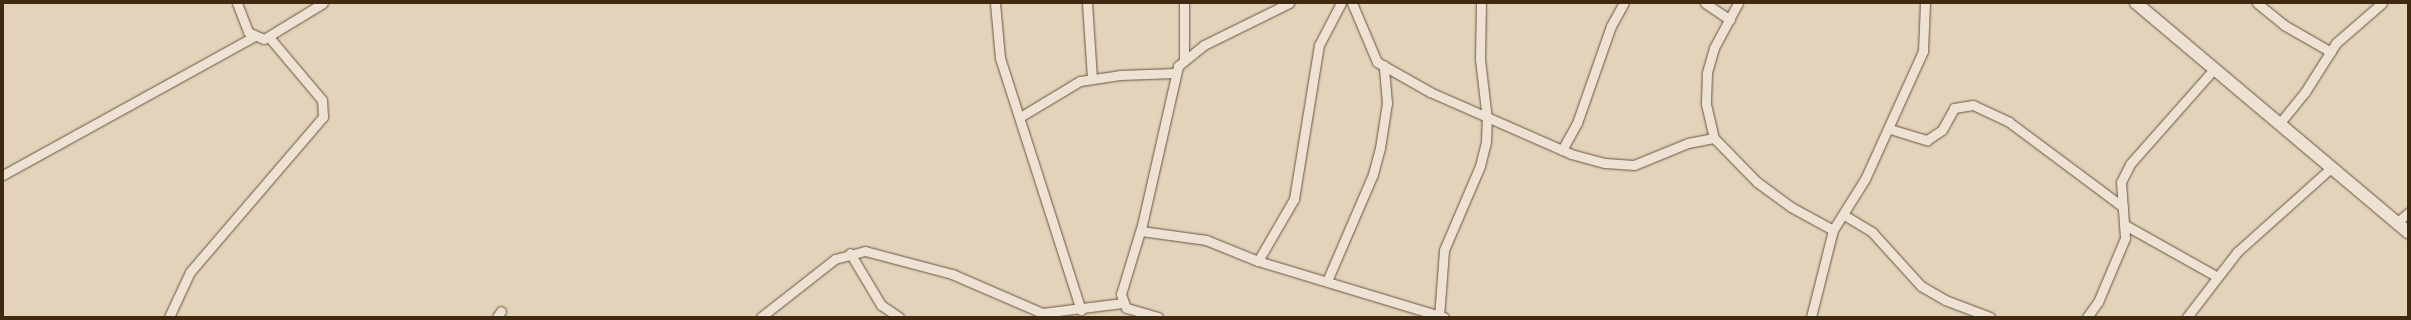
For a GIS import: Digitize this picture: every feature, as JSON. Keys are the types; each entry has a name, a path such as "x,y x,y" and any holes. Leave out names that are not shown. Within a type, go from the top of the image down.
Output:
{"main road":[{"path":"2136,3 2408,232"}],"street":[{"path":"237,3 253,37"},
{"path":"3,175 253,37 269,37 323,3"},
{"path":"994,3 1000,58 1081,310"},
{"path":"1087,3 1092,78"},
{"path":"1184,3 1184,60"},
{"path":"1122,303 1123,287 1140,231 1175,73 1184,60 1204,45 1289,3"},
{"path":"1258,261 1294,199 1319,45 1341,3"},
{"path":"1352,3 1364,27 1372,57 1384,65 1487,119 1562,150 1605,163 1634,165 1688,143 1714,138"},
{"path":"1140,231 1206,240 1258,261 1441,316 1444,250 1480,166 1487,119 1480,59 1481,3"},
{"path":"1562,150 1576,123 1612,26 1624,3"},
{"path":"1705,3 1730,20"},
{"path":"1738,3 1714,48 1707,73 1706,104 1714,138 1757,182 1791,207 1833,230"},
{"path":"1811,317 1833,230 1844,215 1890,129 1923,51 1925,3"},
{"path":"2257,3 2284,25 2331,52"},
{"path":"2279,124 2331,52 2349,30 2382,3"},
{"path":"169,317 190,272 323,117 322,100 269,37"},
{"path":"1327,281 1373,174 1380,148 1387,103 1384,65"},
{"path":"2087,317 2117,262 2125,238 2122,182 2130,164 2214,69"},
{"path":"1020,117 1066,86 1092,78 1175,73"},
{"path":"1890,129 1926,140 1942,130 1954,108 1973,105 2009,122 2123,207"},
{"path":"2187,317 2216,276 2237,252 2331,168"},
{"path":"2396,223 2408,213"},
{"path":"1844,215 1872,232 1920,286 1945,300 1990,317"},
{"path":"2125,225 2216,276"},
{"path":"761,317 829,263 850,253 865,251 895,256 952,274 1042,313 1081,310 1122,303"},
{"path":"850,253 881,305 899,317"},
{"path":"1122,303 1132,312 1158,317"}]}
